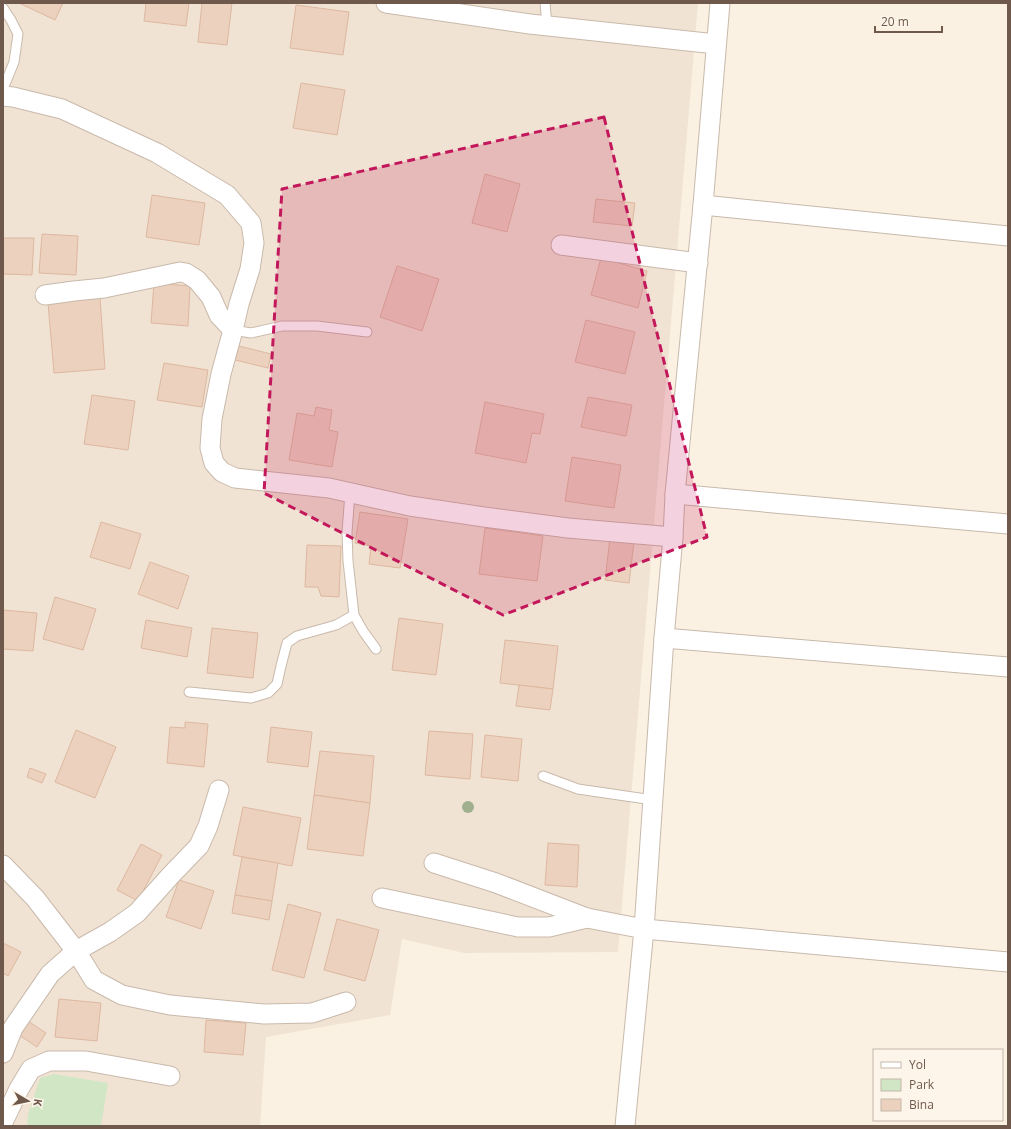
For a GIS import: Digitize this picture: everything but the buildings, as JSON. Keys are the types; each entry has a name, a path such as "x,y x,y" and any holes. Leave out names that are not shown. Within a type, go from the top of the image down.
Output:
{"street":[{"path":"386,3 547,26 716,44"},
{"path":"625,1126 644,929 675,494 698,263 720,3"},
{"path":"3,96 62,109 157,153 227,195 250,223 254,243 250,269 220,374 212,419 210,448 214,463 222,472 235,478 329,488 410,506 462,514 568,528 673,537"},
{"path":"703,205 1008,236"},
{"path":"560,245 698,263"},
{"path":"45,295 104,288 180,272 186,273 197,280 211,297 219,315 233,330"},
{"path":"675,494 1008,524"},
{"path":"664,638 1008,667"},
{"path":"3,1053 13,1028 50,974 76,951 110,932 137,913 199,846 208,826 219,790"},
{"path":"434,863 496,883 587,918 644,929 1008,962"},
{"path":"3,865 35,898 76,951 94,980 122,995 170,1005 264,1014 312,1013 346,1002"},
{"path":"382,898 518,927 549,927 587,918"},
{"path":"3,1122 19,1089 31,1069 49,1061 86,1061 170,1076"}],"lane":[{"path":"545,3 547,26"},
{"path":"3,8 18,34 14,62 3,89"},
{"path":"233,330 251,333 282,326 317,326 367,332"},
{"path":"350,493 347,532 348,560 354,615 376,649"},
{"path":"189,692 251,698 268,693 277,684 280,666 287,643 297,636 336,625 354,615"},
{"path":"543,776 578,789 653,800"}],"highlighted area":[{"path":"604,117 707,537 503,615 264,493 282,189"}],"shaded area":[{"path":"3,3 698,3 618,952 464,953 402,939 390,1015 266,1037 260,1126 3,1126"}],"green space":[{"path":"54,1074 108,1083 101,1126 27,1126 28,1114 40,1078"}]}
